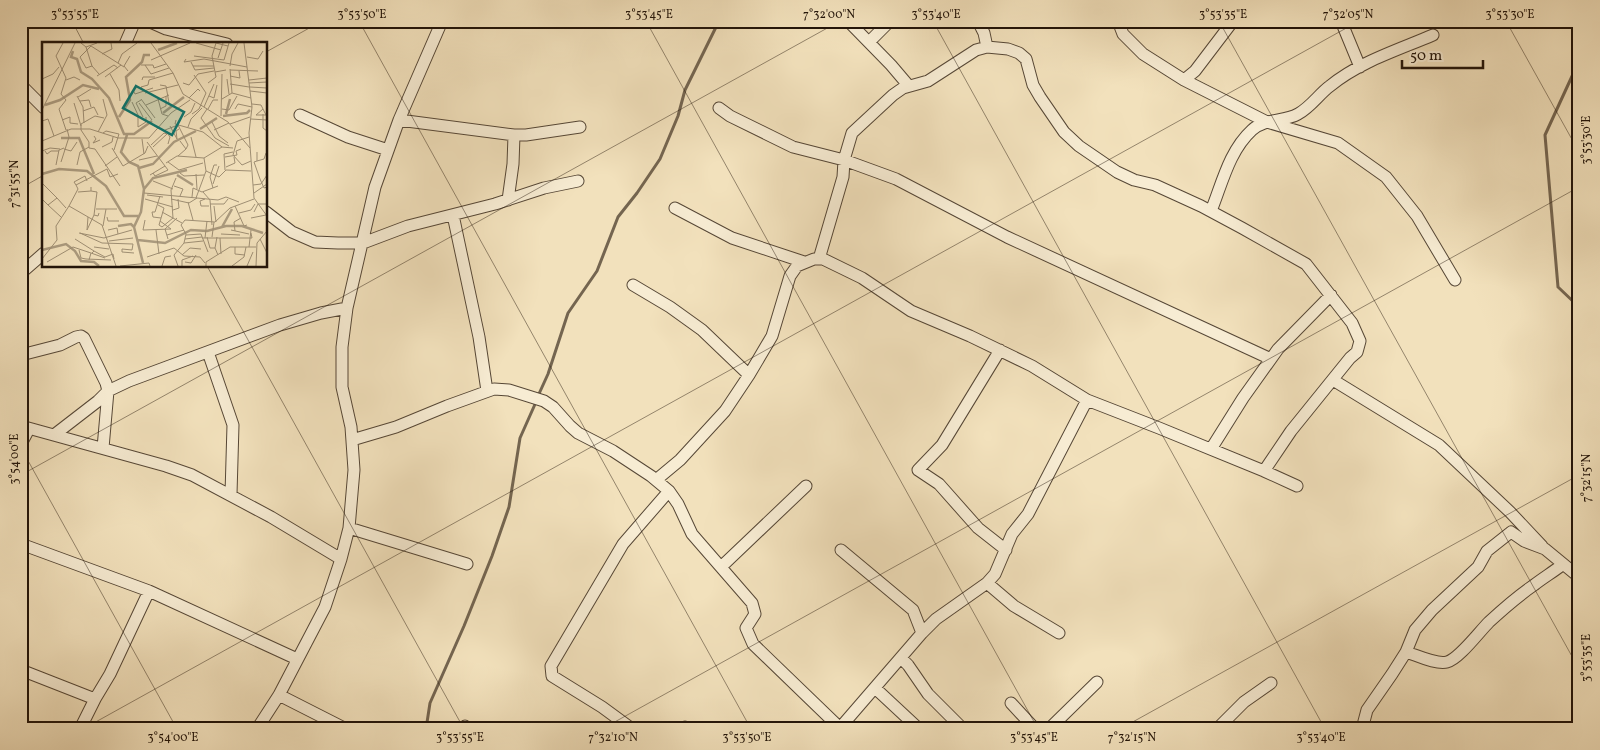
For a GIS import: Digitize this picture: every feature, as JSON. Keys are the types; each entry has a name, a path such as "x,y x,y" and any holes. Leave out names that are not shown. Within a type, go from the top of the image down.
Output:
{"street":[{"path":"126,42 135,21"},
{"path":"148,21 166,29 219,42"},
{"path":"257,729 279,695 325,607 341,559 349,528 354,470 352,427 342,387 342,347 347,308 375,187 398,120 442,21"},
{"path":"848,21 908,86"},
{"path":"869,42 890,21"},
{"path":"978,21 984,33 987,46"},
{"path":"1118,21 1123,34 1143,54 1184,80 1267,122 1338,143 1386,177 1417,216 1454,280"},
{"path":"1184,80 1202,63 1233,21"},
{"path":"1340,21 1360,67"},
{"path":"1211,212 1232,155 1252,130 1267,122 1293,117 1302,112 1330,86 1360,67 1433,35"},
{"path":"819,259 844,177 844,160 852,132 893,95 908,86 928,81 976,50 987,46 1008,49 1019,53 1026,59 1040,97 1064,132 1080,146 1117,172 1134,180 1155,185 1211,212 1306,264 1352,323 1360,341 1357,352 1350,358 1291,431 1264,471"},
{"path":"21,85 42,106"},
{"path":"720,108 730,116 793,147 844,160 896,179 1007,237 1271,358"},
{"path":"300,115 348,137 388,150"},
{"path":"398,120 526,135 580,127"},
{"path":"508,200 514,134"},
{"path":"268,214 292,232 315,242 362,243 408,226 508,200 544,188 578,181"},
{"path":"675,208 732,238 804,262"},
{"path":"453,215 479,336 487,391"},
{"path":"21,273 42,255"},
{"path":"656,480 680,460 725,411 749,375 772,336 790,276 797,266 814,259 823,259 862,278 911,311 1032,366 1087,400 1211,449 1297,486"},
{"path":"633,285 670,307 702,330 749,375"},
{"path":"1211,449 1243,398 1278,349 1331,296"},
{"path":"54,435 108,391 129,381 280,325 321,313 347,308"},
{"path":"21,355 60,345 81,336 88,342 108,391 103,448"},
{"path":"1000,350 942,445 918,470 939,484 978,528 1006,550"},
{"path":"208,352 233,425 231,494"},
{"path":"1333,380 1439,445 1510,512 1545,549 1562,565 1579,577"},
{"path":"352,440 396,427 494,389 509,390 544,401 553,407 578,433 613,451 669,491 678,504 692,534 752,603 755,614 746,628 753,644 840,728 936,619 988,583 998,569 1012,534 1028,514 1087,400"},
{"path":"21,444 25,427 192,475 231,494 341,559"},
{"path":"721,567 806,486"},
{"path":"632,729 615,724 602,707 552,676 551,666 623,544 669,491"},
{"path":"349,528 467,564"},
{"path":"1362,729 1367,710 1406,652 1415,630 1432,610 1478,567 1487,551 1511,532 1524,541 1545,549"},
{"path":"21,544 150,591 298,659"},
{"path":"841,550 913,610 922,633"},
{"path":"1406,652 1439,662 1448,662 1460,653 1505,608 1562,565"},
{"path":"988,583 1014,606 1059,633"},
{"path":"80,729 110,674 150,591"},
{"path":"901,658 928,694 963,729"},
{"path":"21,670 95,699"},
{"path":"1049,729 1097,682"},
{"path":"1217,729 1244,702 1271,683"},
{"path":"875,688 919,729"},
{"path":"279,695 346,729"},
{"path":"1011,703 1035,729"}],"waterway":[{"path":"538,396 548,374 568,313 597,271 618,217 660,159 678,116 685,90 719,21"},
{"path":"1579,61 1545,135 1558,287 1579,307"},
{"path":"426,729 430,703 464,626 509,507 520,438 536,402"}]}
